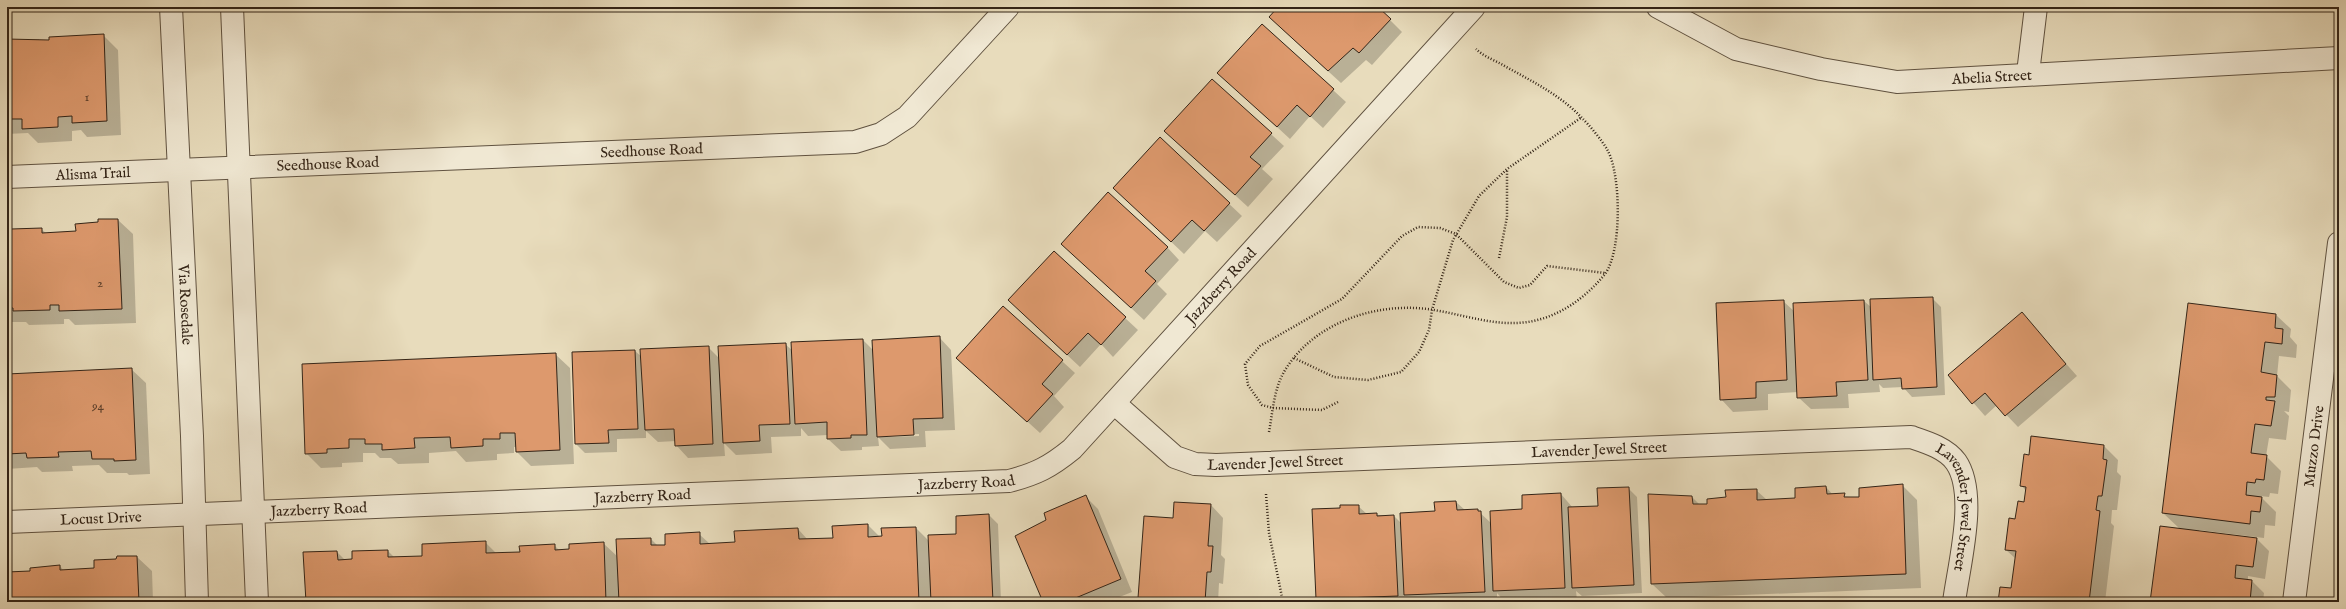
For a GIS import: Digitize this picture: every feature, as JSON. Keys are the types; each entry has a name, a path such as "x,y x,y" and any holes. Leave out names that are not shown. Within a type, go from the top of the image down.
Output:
{"street":[{"name":"Via Rosedale","path":"171,7 197,602"},
{"path":"232,7 258,602"},
{"name":"Seedhouse Road","path":"179,170 240,166 855,142 881,134 907,117 1008,7"},
{"name":"Jazzberry Road","path":"194,514 1009,481 1031,476 1051,466 1072,449 1474,7"},
{"name":"Abelia Street","path":"1658,7 1736,49 1821,69 1898,82 2028,73 2339,58"},
{"path":"2028,73 2036,7"},
{"name":"Alisma Trail","path":"7,177 179,170"},
{"name":"Muzzo Drive","path":"2294,602 2339,243"},
{"name":"Lavender Jewel Street","path":"1114,404 1175,457 1195,464 1263,464 1911,437 1937,446 1956,461 1966,485 1968,506 1954,602"},
{"name":"Locust Drive","path":"7,522 194,514"}],"path":[{"path":"1263,464 1274,397 1287,367 1308,344 1332,325 1364,313 1389,309 1432,310 1504,324 1541,319 1576,303 1606,273 1618,236 1618,192 1608,151 1582,117 1556,95 1478,51"},
{"path":"1294,358 1334,377 1368,380 1401,372 1419,352 1429,330 1432,310 1456,234 1479,196 1507,169 1582,117"},
{"path":"1499,258 1507,217 1507,169"},
{"path":"1338,402 1322,410 1273,408 1262,404 1248,385 1245,364 1260,346 1342,299 1402,236 1418,227 1440,228 1456,234 1504,282 1519,288 1530,285 1547,266 1606,273"},
{"path":"1266,491 1269,532 1283,602"}],"building":[{"path":"1278,7 1378,7 1391,19 1359,53 1353,48 1328,71 1269,17"},
{"path":"1262,24 1334,89 1310,117 1297,105 1277,127 1217,73"},
{"path":"104,34 107,121 72,123 72,116 58,117 58,127 22,129 22,119 7,119 7,39 49,40 49,37"},
{"path":"1212,79 1272,133 1250,157 1261,166 1235,195 1164,131"},
{"path":"1160,137 1230,203 1204,231 1192,220 1171,242 1113,188"},
{"path":"1108,192 1168,247 1145,271 1156,281 1131,308 1061,244"},
{"path":"98,219 118,219 122,309 59,311 59,305 50,305 50,310 13,311 13,308 7,308 7,236 11,236 11,229 42,228 42,233 76,231 75,224 98,222"},
{"path":"1054,251 1126,317 1101,345 1088,333 1067,355 1008,300"},
{"path":"1933,297 1937,387 1902,389 1901,378 1873,380 1870,299"},
{"path":"1784,300 1787,380 1756,382 1756,398 1720,400 1716,303"},
{"path":"1864,300 1868,380 1836,382 1837,396 1797,398 1793,303"},
{"path":"2188,303 2276,314 2275,328 2283,329 2282,344 2265,342 2261,372 2277,375 2275,397 2266,397 2266,400 2275,401 2271,426 2255,424 2251,453 2267,455 2264,480 2256,479 2255,483 2247,482 2246,495 2262,497 2260,512 2251,511 2250,524 2162,513"},
{"path":"1003,306 1063,360 1042,384 1053,394 1027,422 956,358"},
{"path":"2022,312 2066,364 2005,416 1985,393 1972,404 1948,375"},
{"path":"940,336 943,418 913,419 914,435 877,437 872,340"},
{"path":"863,339 867,435 851,435 851,438 827,439 827,422 795,424 791,342"},
{"path":"786,343 790,424 759,425 760,441 723,443 718,346"},
{"path":"709,346 713,444 675,446 674,429 645,430 640,349"},
{"path":"635,350 638,429 608,430 609,443 575,444 572,352"},
{"path":"556,353 560,450 516,452 515,433 500,433 500,439 483,439 483,446 451,448 450,437 414,438 415,448 382,450 382,444 365,444 365,439 349,439 349,448 327,449 327,453 305,454 302,364"},
{"path":"132,368 136,460 114,461 114,459 92,459 91,451 58,452 59,457 27,458 26,453 7,454 7,374"},
{"path":"2031,436 2104,445 2103,459 2107,460 2102,496 2098,496 2096,510 2100,511 2089,602 1998,602 2000,587 2011,588 2016,551 2005,550 2009,518 2015,519 2018,501 2024,502 2026,487 2020,486 2024,454 2029,455"},
{"path":"1903,484 1906,574 1651,584 1648,494 1692,496 1693,504 1707,504 1707,499 1726,497 1725,490 1757,489 1757,500 1795,498 1795,488 1826,486 1827,494 1845,493 1844,497 1859,497 1859,488"},
{"path":"1629,487 1634,585 1572,588 1568,507 1598,506 1597,488"},
{"path":"1561,493 1565,588 1493,591 1490,511 1522,509 1522,495"},
{"path":"1086,495 1121,579 1066,602 1043,602 1015,536 1046,520 1044,513"},
{"path":"1456,501 1457,510 1478,509 1478,511 1481,511 1485,592 1404,595 1400,513 1435,511 1434,502"},
{"path":"1174,502 1211,504 1208,546 1213,546 1211,572 1207,572 1205,602 1138,598 1144,516 1173,518"},
{"path":"1340,505 1359,505 1359,514 1377,513 1377,516 1394,515 1398,596 1316,599 1312,509 1340,508"},
{"path":"989,514 993,602 931,602 928,535 956,534 956,516"},
{"path":"868,524 868,537 882,536 881,528 916,527 919,602 619,602 616,539 651,538 651,545 665,545 665,534 700,532 700,544 735,542 734,531 798,528 799,539 833,538 832,526"},
{"path":"2160,526 2257,538 2253,567 2236,565 2235,578 2252,580 2250,602 2150,602"},
{"path":"486,541 486,553 520,552 519,546 555,544 555,550 569,549 569,544 604,542 606,602 306,602 303,552 337,551 338,560 352,559 352,551 388,550 388,557 422,556 422,544"},
{"path":"117,556 137,556 139,602 7,602 7,572 30,571 30,568 60,565 60,570 94,568 94,560 116,559"}]}
